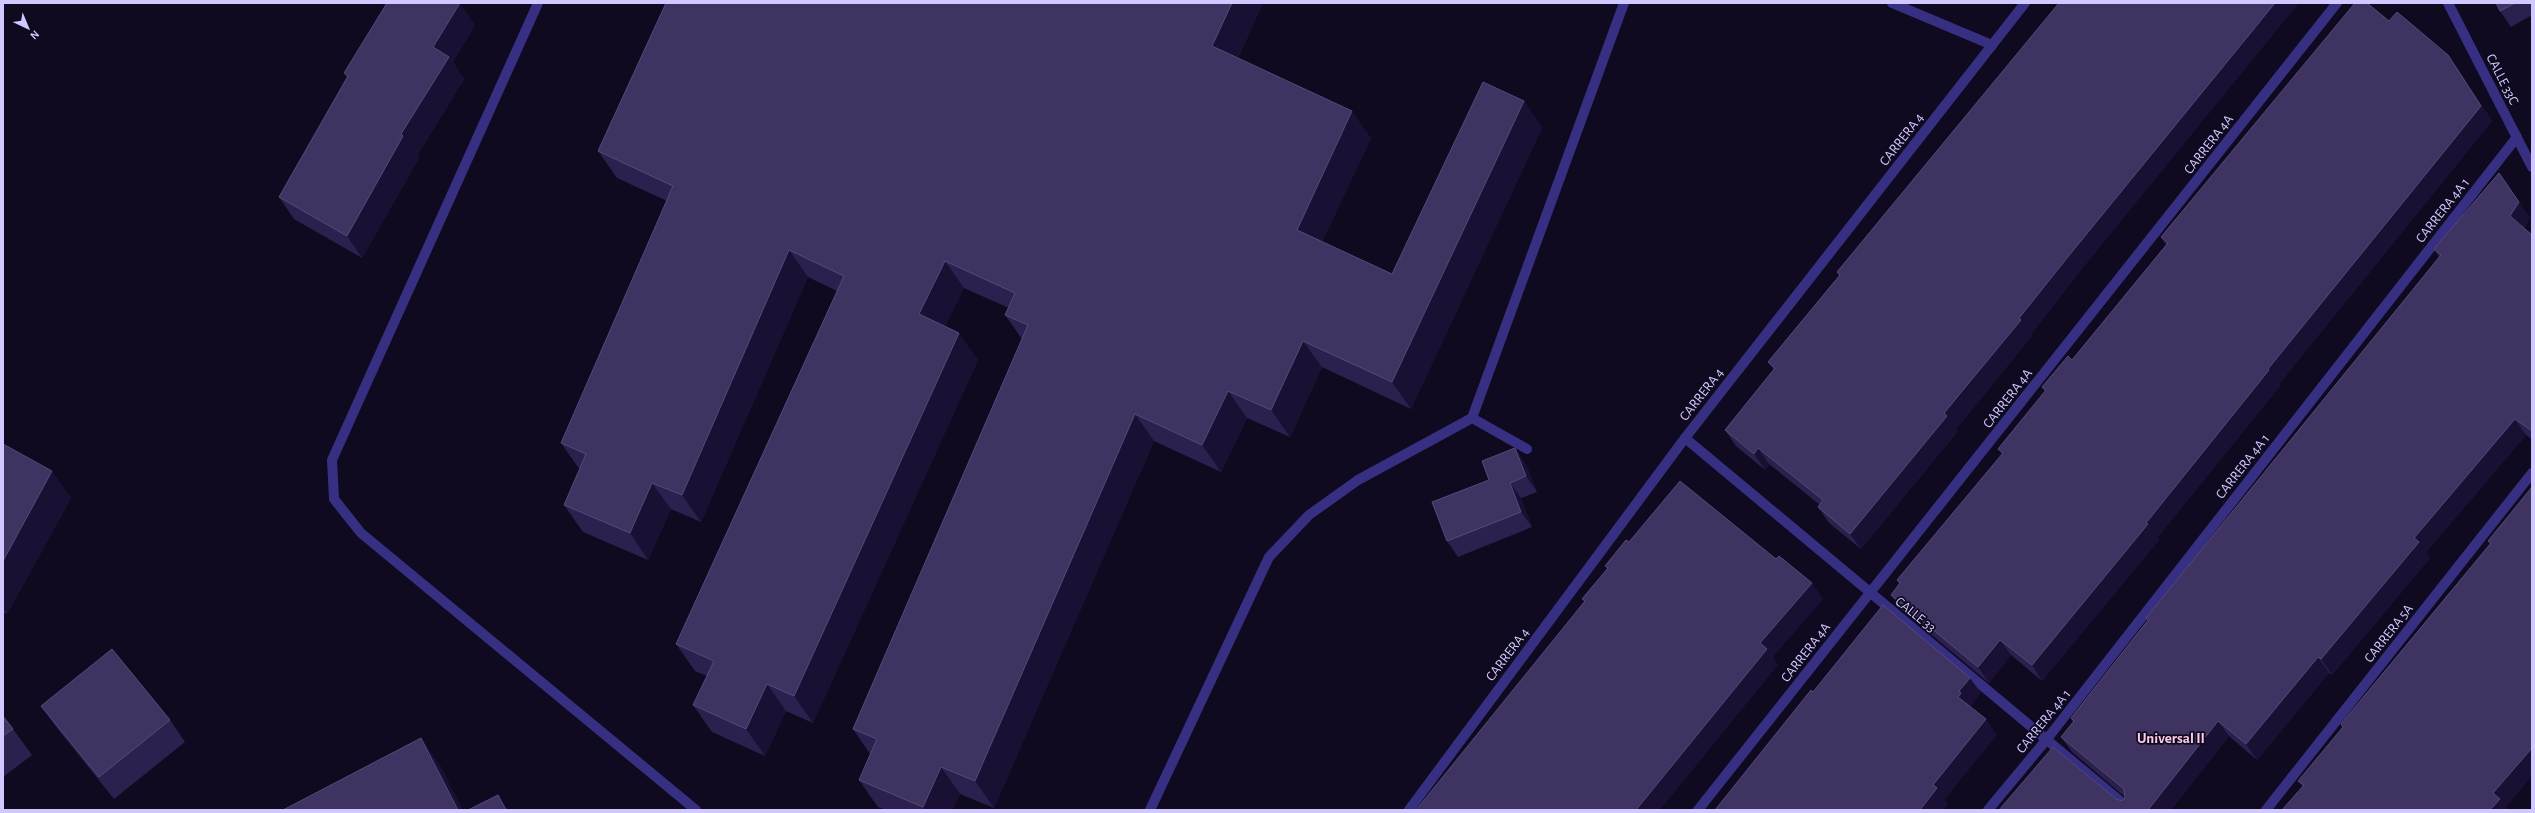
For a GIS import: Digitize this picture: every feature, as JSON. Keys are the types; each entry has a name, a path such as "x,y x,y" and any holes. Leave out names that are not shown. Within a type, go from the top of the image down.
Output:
{"street":[{"path":"538,3 332,460 334,499 361,533 696,810"},
{"path":"1150,810 1269,557 1308,515 1358,480 1472,418 1624,3"},
{"path":"1892,3 1992,46"},
{"name":"CARRERA 4","path":"1409,810 1685,438 2025,3"},
{"name":"CARRERA 4A","path":"1698,810 2337,3"},
{"name":"CALLE 33C","path":"2448,3 2532,167"},
{"name":"CARRERA 4A 1","path":"1988,810 2046,739 2517,137"},
{"path":"1472,418 1527,449"},
{"name":"CALLE 33","path":"1685,438 2131,810"},
{"name":"CARRERA 5A","path":"2266,810 2532,473"}],"building":[{"path":"387,3 460,3 433,47 449,57 401,134 403,136 347,236 279,197 348,76 344,73"},
{"path":"666,3 1232,3 1212,46 1352,111 1297,230 1392,274 1483,82 1524,101 1392,382 1303,341 1271,410 1228,391 1202,445 1135,414 975,781 941,767 923,807 859,780 877,739 853,729 1028,325 1005,315 1015,293 945,261 919,314 959,333 794,696 767,684 746,729 693,705 714,661 676,644 844,276 789,250 682,495 652,483 630,533 564,505 586,454 561,443 673,186 598,151"},
{"path":"2059,3 2275,3 2067,258 2019,318 2021,320 1944,413 1947,416 1850,534 1818,507 1823,500 1758,448 1754,454 1725,430 1775,368 1768,362 1840,275 1837,272"},
{"path":"2355,3 2367,3 2389,21 2397,12 2448,55 2481,106 2268,369 2269,370 2146,523 2148,524 2032,665 2000,640 1978,667 1891,595 1900,583 1897,580 2003,453 1998,449 2046,390 2042,387 2068,356 2072,360 2168,243 2161,237"},
{"path":"2496,3 2515,3 2500,11"},
{"path":"2499,173 2519,202 2510,216 2532,235 2532,431 2515,419 2414,538 2419,542 2321,659 2318,657 2246,744 2218,721 2148,810 1999,810 2053,747 2116,799 2122,801 2125,798 2124,789 2061,737 2074,721 2071,718 2148,620 2146,618 2441,255 2434,249"},
{"path":"3,444 52,471 3,561"},
{"path":"1515,448 1526,476 1510,483 1521,512 1447,541 1432,502 1489,480 1482,461"},
{"path":"1680,481 1776,559 1779,556 1812,583 1760,643 1767,649 1636,810 1416,810 1585,601 1582,599 1608,568 1605,566 1626,540 1629,542"},
{"path":"2532,487 2532,748 2493,793 2500,799 2490,810 2282,810 2304,785 2298,781 2343,727 2341,724 2491,543 2488,541"},
{"path":"1883,605 1970,678 1959,691 1961,693 1958,697 1986,719 1933,785 1937,788 1920,810 1715,810 1811,690 1813,692"},
{"path":"112,649 170,720 99,777 41,706"},
{"path":"3,716 13,729 3,736"},
{"path":"421,738 458,810 283,810"},
{"path":"498,795 506,810 468,810"}],"district":[{"name":"Universal II","path":"2171,738"}]}
